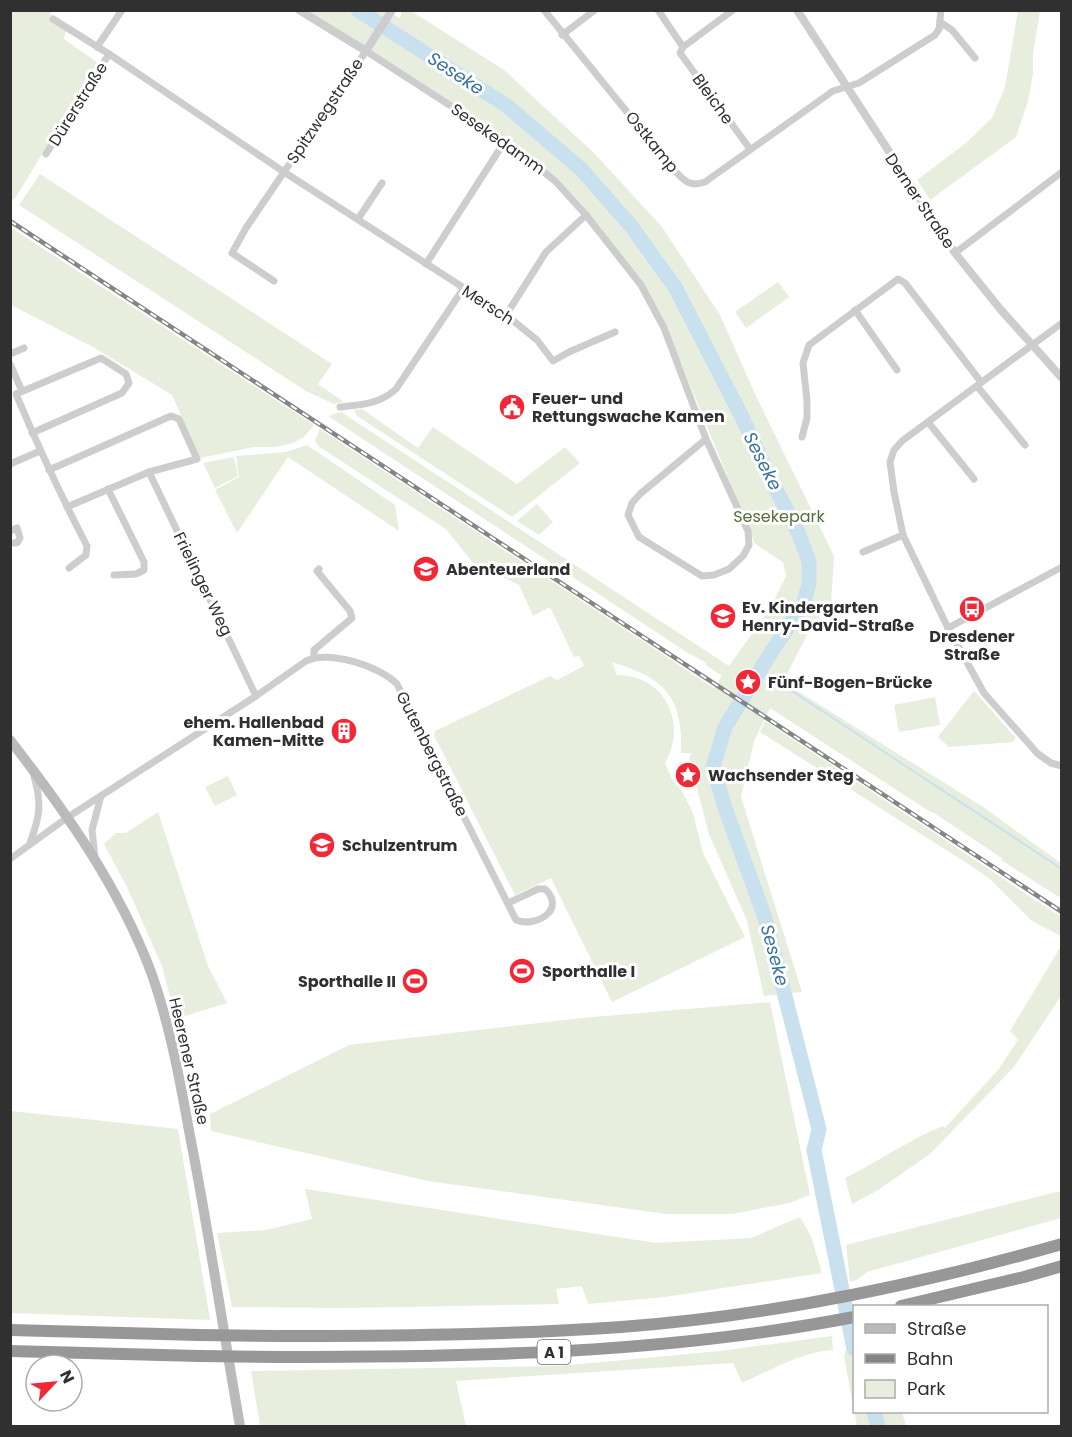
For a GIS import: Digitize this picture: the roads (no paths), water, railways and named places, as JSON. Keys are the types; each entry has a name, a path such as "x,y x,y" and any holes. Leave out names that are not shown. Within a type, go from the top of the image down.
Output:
{"highway":[{"name":"A 1","path":"10,1330 277,1336 501,1334 623,1327 727,1316 825,1300 1005,1260 1062,1244"},
{"path":"905,1305 1062,1266"},
{"name":"A 1","path":"10,1351 277,1357 499,1355 619,1349 728,1337 853,1317"}],"main road":[{"name":"Heerener Straße","path":"10,740 68,817 96,861 120,903 150,970 167,1026 199,1180 240,1426"}],"street":[{"name":"Dürerstraße","path":"97,47 122,10"},
{"name":"Sesekedamm","path":"299,10 506,141 555,181 586,215 641,285 664,328 706,439 748,531 749,545 744,556 729,569 714,575 702,576 639,537 628,515 632,504 640,494 706,439"},
{"name":"Ostkamp","path":"544,10 562,35 685,182 698,185 833,91 859,83 935,35 940,22"},
{"path":"562,35 595,10"},
{"name":"Bleiche","path":"658,10 683,47 680,53 750,150"},
{"path":"683,47 733,10"},
{"name":"Derner Straße","path":"797,10 955,253 1062,378"},
{"path":"941,10 940,22 952,30 975,58"},
{"path":"366,51 389,13"},
{"name":"Mersch","path":"53,19 506,315 537,340 553,361 615,332"},
{"name":"Spitzwegstraße","path":"284,172 366,51"},
{"name":"Dürerstraße","path":"46,154 109,54"},
{"path":"426,264 506,141"},
{"path":"274,281 232,253 284,172"},
{"path":"955,253 1062,172"},
{"path":"358,219 382,183"},
{"path":"506,315 546,252 586,215"},
{"path":"802,437 807,418 803,363 809,345 898,279 905,282 1025,445"},
{"path":"340,407 373,403 385,398 396,389 463,289"},
{"path":"855,310 897,370"},
{"path":"1062,323 902,441 894,450 890,462 903,535 948,628 984,693 1038,753 1051,764 1062,766"},
{"path":"10,354 24,348"},
{"path":"16,394 101,358 123,370 128,378 127,388 122,393 32,433"},
{"path":"10,364 16,394 32,433 87,546 86,555 69,568"},
{"path":"49,470 171,416 179,419 197,459 149,472 67,507"},
{"path":"927,423 974,479"},
{"path":"10,464 40,451"},
{"name":"Frielinger Weg","path":"149,472 256,696"},
{"path":"108,489 144,562 144,570 136,574 114,575"},
{"path":"10,531 17,528 20,538 17,543 10,543"},
{"path":"863,552 903,535"},
{"path":"948,628 1062,567"},
{"path":"10,859 68,817 314,657 314,650 352,618 350,611 317,570 319,569"},
{"name":"Gutenbergstraße","path":"314,657 347,660 380,670 397,684 516,920 523,923 530,922 549,913 553,908 553,902 545,889 538,889 508,903"},
{"path":"30,843 39,819 40,808 32,768"},
{"path":"96,861 93,830 101,796"}],"waterway":[{"name":"Seseke","path":"358,10 507,106 581,169 631,226 675,287 799,534 809,562 809,584 803,605 725,727 713,767 725,808 765,918 819,1129 814,1150 853,1344"},
{"path":"760,670 1062,869"},
{"name":"Seseke","path":"874,1413 878,1426"}],"railway":[{"path":"10,221 1062,912"}],"place":[{"name":"Feuer- und Rettungswache Kamen","path":"512,407"},
{"name":"Abenteuerland","path":"426,569"},
{"name":"Dresdener Straße","path":"972,609"},
{"name":"Ev. Kindergarten Henry-David-Straße","path":"723,616"},
{"name":"Fünf-Bogen-Brücke","path":"748,682"},
{"name":"ehem. Hallenbad Kamen-Mitte","path":"344,731"},
{"name":"Wachsender Steg","path":"688,775"},
{"name":"Schulzentrum","path":"322,845"},
{"name":"Sporthalle I","path":"522,971"},
{"name":"Sporthalle II","path":"415,981"}],"park label":[{"name":"Sesekepark","path":"779,516"}]}
